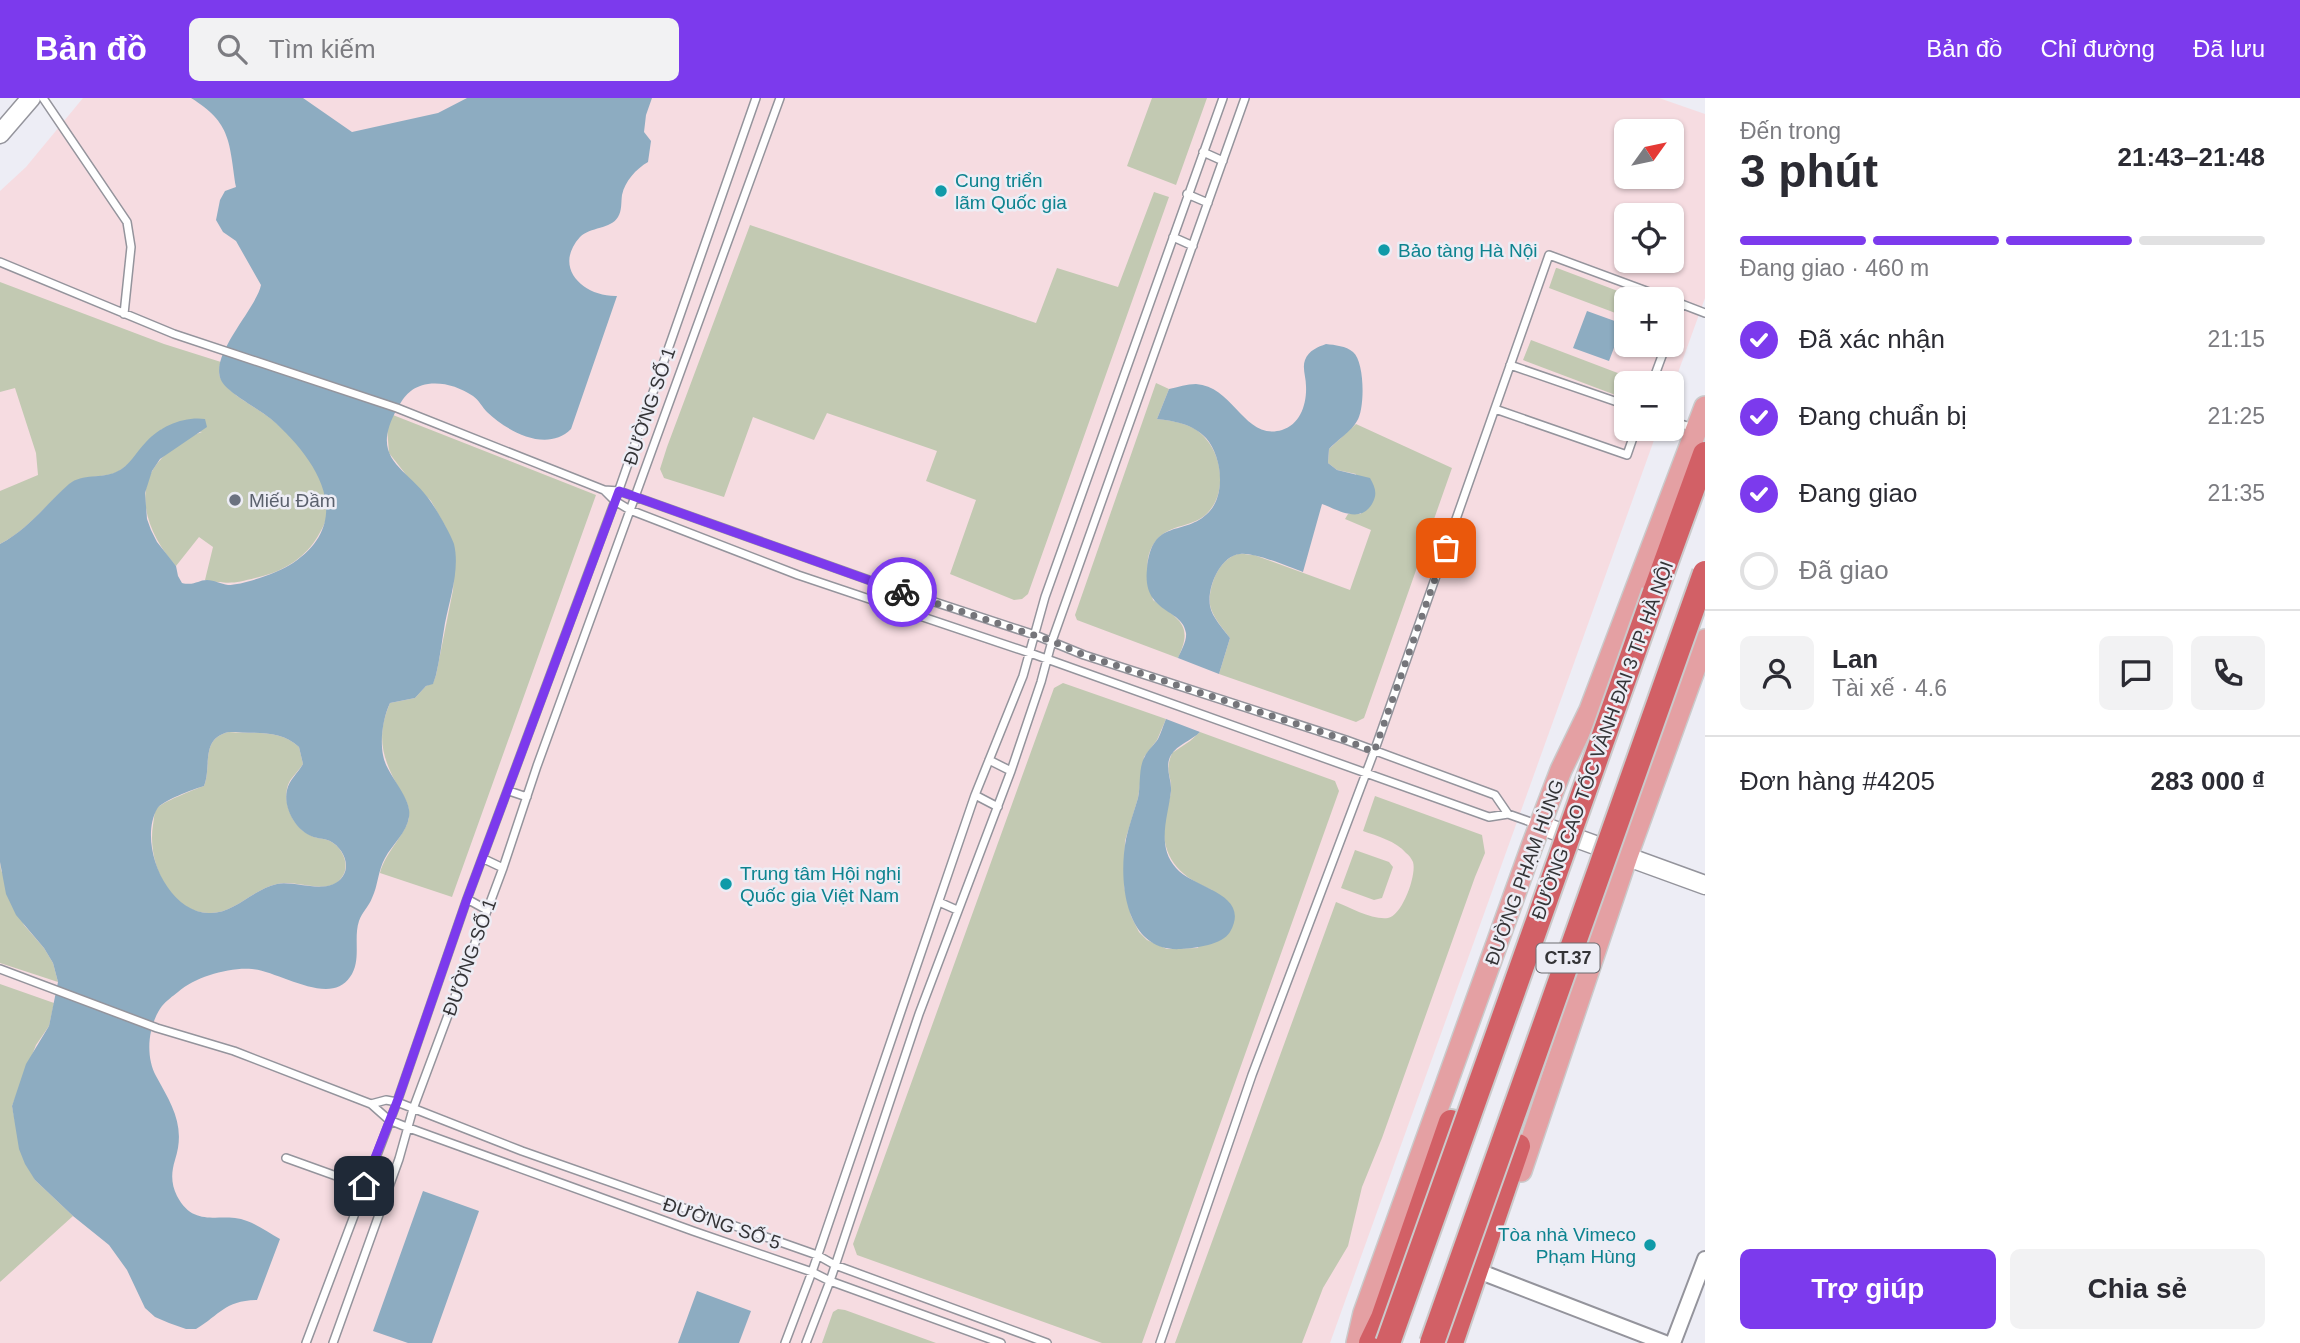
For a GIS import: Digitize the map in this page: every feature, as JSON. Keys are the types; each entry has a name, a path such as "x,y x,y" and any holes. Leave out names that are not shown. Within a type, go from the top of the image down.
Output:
{"highway":[{"name":"ĐƯỜNG CAO TỐC VÀNH ĐAI 3 TP. HÀ NỘI","path":"1388,1343 1705,454"},
{"name":"ĐƯỜNG CAO TỐC VÀNH ĐAI 3 TP. HÀ NỘI","path":"1432,1343 1705,573"},
{"path":"1371,1343 1383,1318 1541,869 1655,592"},
{"path":"1451,1343 1703,621 1705,604"}],"main road":[{"name":"ĐƯỜNG PHẠM HÙNG","path":"1357,1343 1364,1313 1540,825 1561,770 1590,710 1705,407"},
{"path":"1459,1343 1486,1274 1627,856 1705,640"}],"street":[{"path":"0,134 31,98"},
{"path":"1540,825 1705,885"},
{"path":"1674,1343 1705,1259"},
{"path":"1486,1274 1665,1343"}],"lane":[{"path":"43,98 127,222 131,247 124,314"},
{"name":"ĐƯỜNG SỐ 1","path":"306,1343 397,1102 467,899 619,491 756,98"},
{"name":"ĐƯỜNG SỐ 1","path":"333,1343 409,1128 413,1109 503,868 537,766 780,98"},
{"path":"785,1343 812,1272 975,795 1023,676 1045,597 1223,98"},
{"path":"807,1343 919,1013 1011,771 1052,641 1245,98"},
{"path":"1203,152 1223,161"},
{"path":"1187,194 1208,203"},
{"path":"1173,237 1193,246"},
{"path":"1160,1343 1252,1075 1374,752 1549,255 1635,287"},
{"path":"0,262 174,334 397,408 604,490 619,491 880,584 1035,635 1084,655 1346,740 1495,795 1508,814"},
{"path":"1684,305 1705,313"},
{"path":"1510,365 1614,401"},
{"path":"1495,409 1627,455 1632,441"},
{"path":"1684,425 1697,429"},
{"path":"604,490 630,510 798,575 1030,653 1489,817 1508,814 1540,825"},
{"path":"798,575 801,556"},
{"path":"873,600 880,584"},
{"path":"572,618 589,624"},
{"path":"558,656 574,664"},
{"path":"989,760 1011,771"},
{"path":"519,762 537,766"},
{"path":"509,791 527,797"},
{"path":"975,795 998,807"},
{"path":"484,859 503,868"},
{"path":"467,899 487,910"},
{"path":"939,902 957,910"},
{"path":"0,969 157,1028 234,1051 371,1104 386,1100 397,1102"},
{"name":"ĐƯỜNG SỐ 5","path":"397,1102 699,1215 817,1255 835,1265 1047,1343"},
{"name":"ĐƯỜNG SỐ 5","path":"371,1104 389,1120 409,1128 812,1272 1001,1343"},
{"path":"286,1158 364,1186"}],"shaded area":[{"name":"Trung tâm Hội nghị Quốc gia Việt Nam","path":"83,98 1659,98 1705,114 1705,298 1684,356 1684,287 1614,287 1614,357 1684,357 1679,371 1614,371 1614,441 1654,441 1330,1343 0,1343 0,191 26,167"}],"green space":[{"path":"1152,98 1207,98 1176,185 1127,166"},
{"path":"1154,192 1169,197 1028,594 1022,599 1014,600 950,574 976,500 926,481 937,451 827,413 814,440 753,417 724,497 664,478 660,469 667,447 750,225 1036,323 1057,268 1118,287"},
{"path":"1556,268 1614,290 1614,312 1549,288"},
{"path":"0,282 164,344 221,362 219,375 227,387 290,436 317,471 327,498 328,511 313,544 287,566 240,582 205,580 213,547 199,537 176,566 158,542 152,528 145,500 147,486 152,472 165,455 202,432 162,429 121,470 110,475 74,482 28,524 0,544 0,491 38,475 36,453 15,388 0,392"},
{"path":"1531,340 1614,372 1614,394 1523,360"},
{"path":"1156,383 1169,389 1157,419 1184,424 1201,434 1216,455 1220,474 1218,493 1210,510 1197,520 1161,536 1149,556 1148,570 1153,600 1177,618 1184,630 1183,647 1178,658 1077,620 1075,615"},
{"path":"393,415 596,495 452,897 380,873 386,857 405,829 409,816 407,802 385,759 382,738 385,716 390,703 415,698 426,686 433,683 453,590 455,558 445,526 431,501 389,453 387,427"},
{"path":"1356,424 1452,468 1364,718 1356,722 1219,674 1230,638 1213,614 1210,598 1220,567 1231,557 1240,554 1254,555 1350,590 1371,530 1345,519 1348,514 1361,514 1356,474 1337,470 1328,463 1329,449"},
{"path":"1063,683 1166,719 1157,740 1144,757 1138,798 1125,841 1124,886 1131,916 1139,932 1147,940 1167,949 1198,948 1212,890 1183,873 1166,848 1164,824 1171,791 1168,769 1172,753 1200,732 1335,781 1339,791 1142,1343 1102,1343 857,1255 853,1244 1054,688"},
{"path":"229,732 275,735 292,741 299,747 303,764 288,785 288,807 294,820 304,831 330,841 341,852 346,867 336,883 321,887 277,884 227,910 209,913 182,904 163,882 153,853 155,811 159,806 204,786 210,746 220,735"},
{"path":"1375,796 1482,835 1485,853 1362,1187 1348,1246 1323,1288 1302,1343 1175,1343 1336,902 1368,915 1388,918 1398,910 1407,894 1414,868 1411,858 1392,842 1363,831"},
{"path":"1355,850 1389,862 1393,867 1382,898 1374,900 1341,888"},
{"path":"0,862 24,925 53,963 58,982 0,963"},
{"path":"0,984 54,1003 49,1026 36,1045 12,1106 16,1126 35,1180 73,1216 0,1282"},
{"path":"838,1309 936,1343 822,1343 833,1312"}],"water":[{"path":"191,98 303,98 352,132 438,113 467,98 652,98 644,132 651,141 648,162 628,180 615,221 580,237 572,248 569,259 571,270 583,286 593,292 617,296 571,429 551,439 528,437 496,419 468,393 440,384 422,385 409,392 389,426 389,452 394,462 422,490 437,511 454,544 456,563 433,684 426,686 415,698 390,703 386,715 382,735 383,755 407,802 409,817 383,863 371,901 359,921 354,970 341,985 330,989 304,985 252,969 223,971 185,987 164,1004 157,1014 151,1031 149,1050 156,1076 172,1106 178,1126 178,1148 172,1174 177,1196 192,1213 209,1218 237,1218 280,1239 257,1300 237,1303 196,1329 186,1329 155,1317 145,1308 127,1270 109,1245 35,1180 19,1149 12,1106 26,1064 49,1026 58,982 53,963 44,948 16,915 6,894 0,862 0,544 29,524 69,484 80,478 116,472 129,463 158,431 181,421 197,418 205,419 207,427 160,459 152,471 145,493 147,519 151,530 176,566 182,583 207,580 228,585 271,574 293,563 313,546 323,527 326,508 323,489 302,451 271,419 236,395 221,380 221,358 261,285 236,241 223,232 216,220 220,200 225,191 236,187 226,135 214,116","holes":["229,732 275,735 284,737 299,747 303,764 288,786 287,803 295,822 304,832 330,841 344,856 345,871 337,882 321,887 277,884 227,910 209,913 194,910 180,901 169,889 154,857 151,839 152,823 157,809 165,802 204,786 210,746 220,735"]},
{"path":"1587,311 1614,321 1614,348 1609,361 1573,348"},
{"path":"1326,344 1344,347 1353,352 1362,375 1360,415 1351,429 1329,449 1328,463 1337,470 1370,478 1375,491 1374,500 1367,510 1355,514 1322,504 1303,572 1254,555 1240,554 1226,560 1216,574 1210,598 1213,614 1230,638 1219,674 1178,658 1186,633 1178,619 1156,602 1151,594 1147,584 1150,552 1155,541 1162,535 1199,520 1209,512 1218,495 1220,475 1216,455 1201,433 1183,424 1157,419 1169,389 1193,384 1209,387 1221,394 1258,428 1282,430 1298,419 1304,407 1305,360 1314,349"},
{"path":"1166,719 1200,732 1177,748 1169,760 1171,791 1165,831 1166,850 1176,868 1184,875 1227,900 1233,908 1235,919 1226,936 1201,947 1162,947 1148,939 1137,927 1125,893 1123,874 1126,839 1138,798 1141,766 1146,754 1158,739"},
{"path":"423,1191 479,1211 432,1343 408,1343 373,1331"},
{"path":"697,1291 751,1311 739,1343 678,1343"}],"way so far":[{"path":"902,592 1052,641 1084,655 1346,740 1374,752 1446,548"}],"place":[{"name":"Cung triển lãm Quốc gia","path":"941,191"},
{"name":"Bảo tàng Hà Nội","path":"1384,250"},
{"name":"Miếu Đầm","path":"235,500"},
{"name":"Trung tâm Hội nghị Quốc gia Việt Nam","path":"726,884"},
{"name":"Tòa nhà Vimeco Phạm Hùng","path":"1650,1245"}],"route":[{"path":"364,1186 397,1102 467,899 619,491 902,592"}]}
